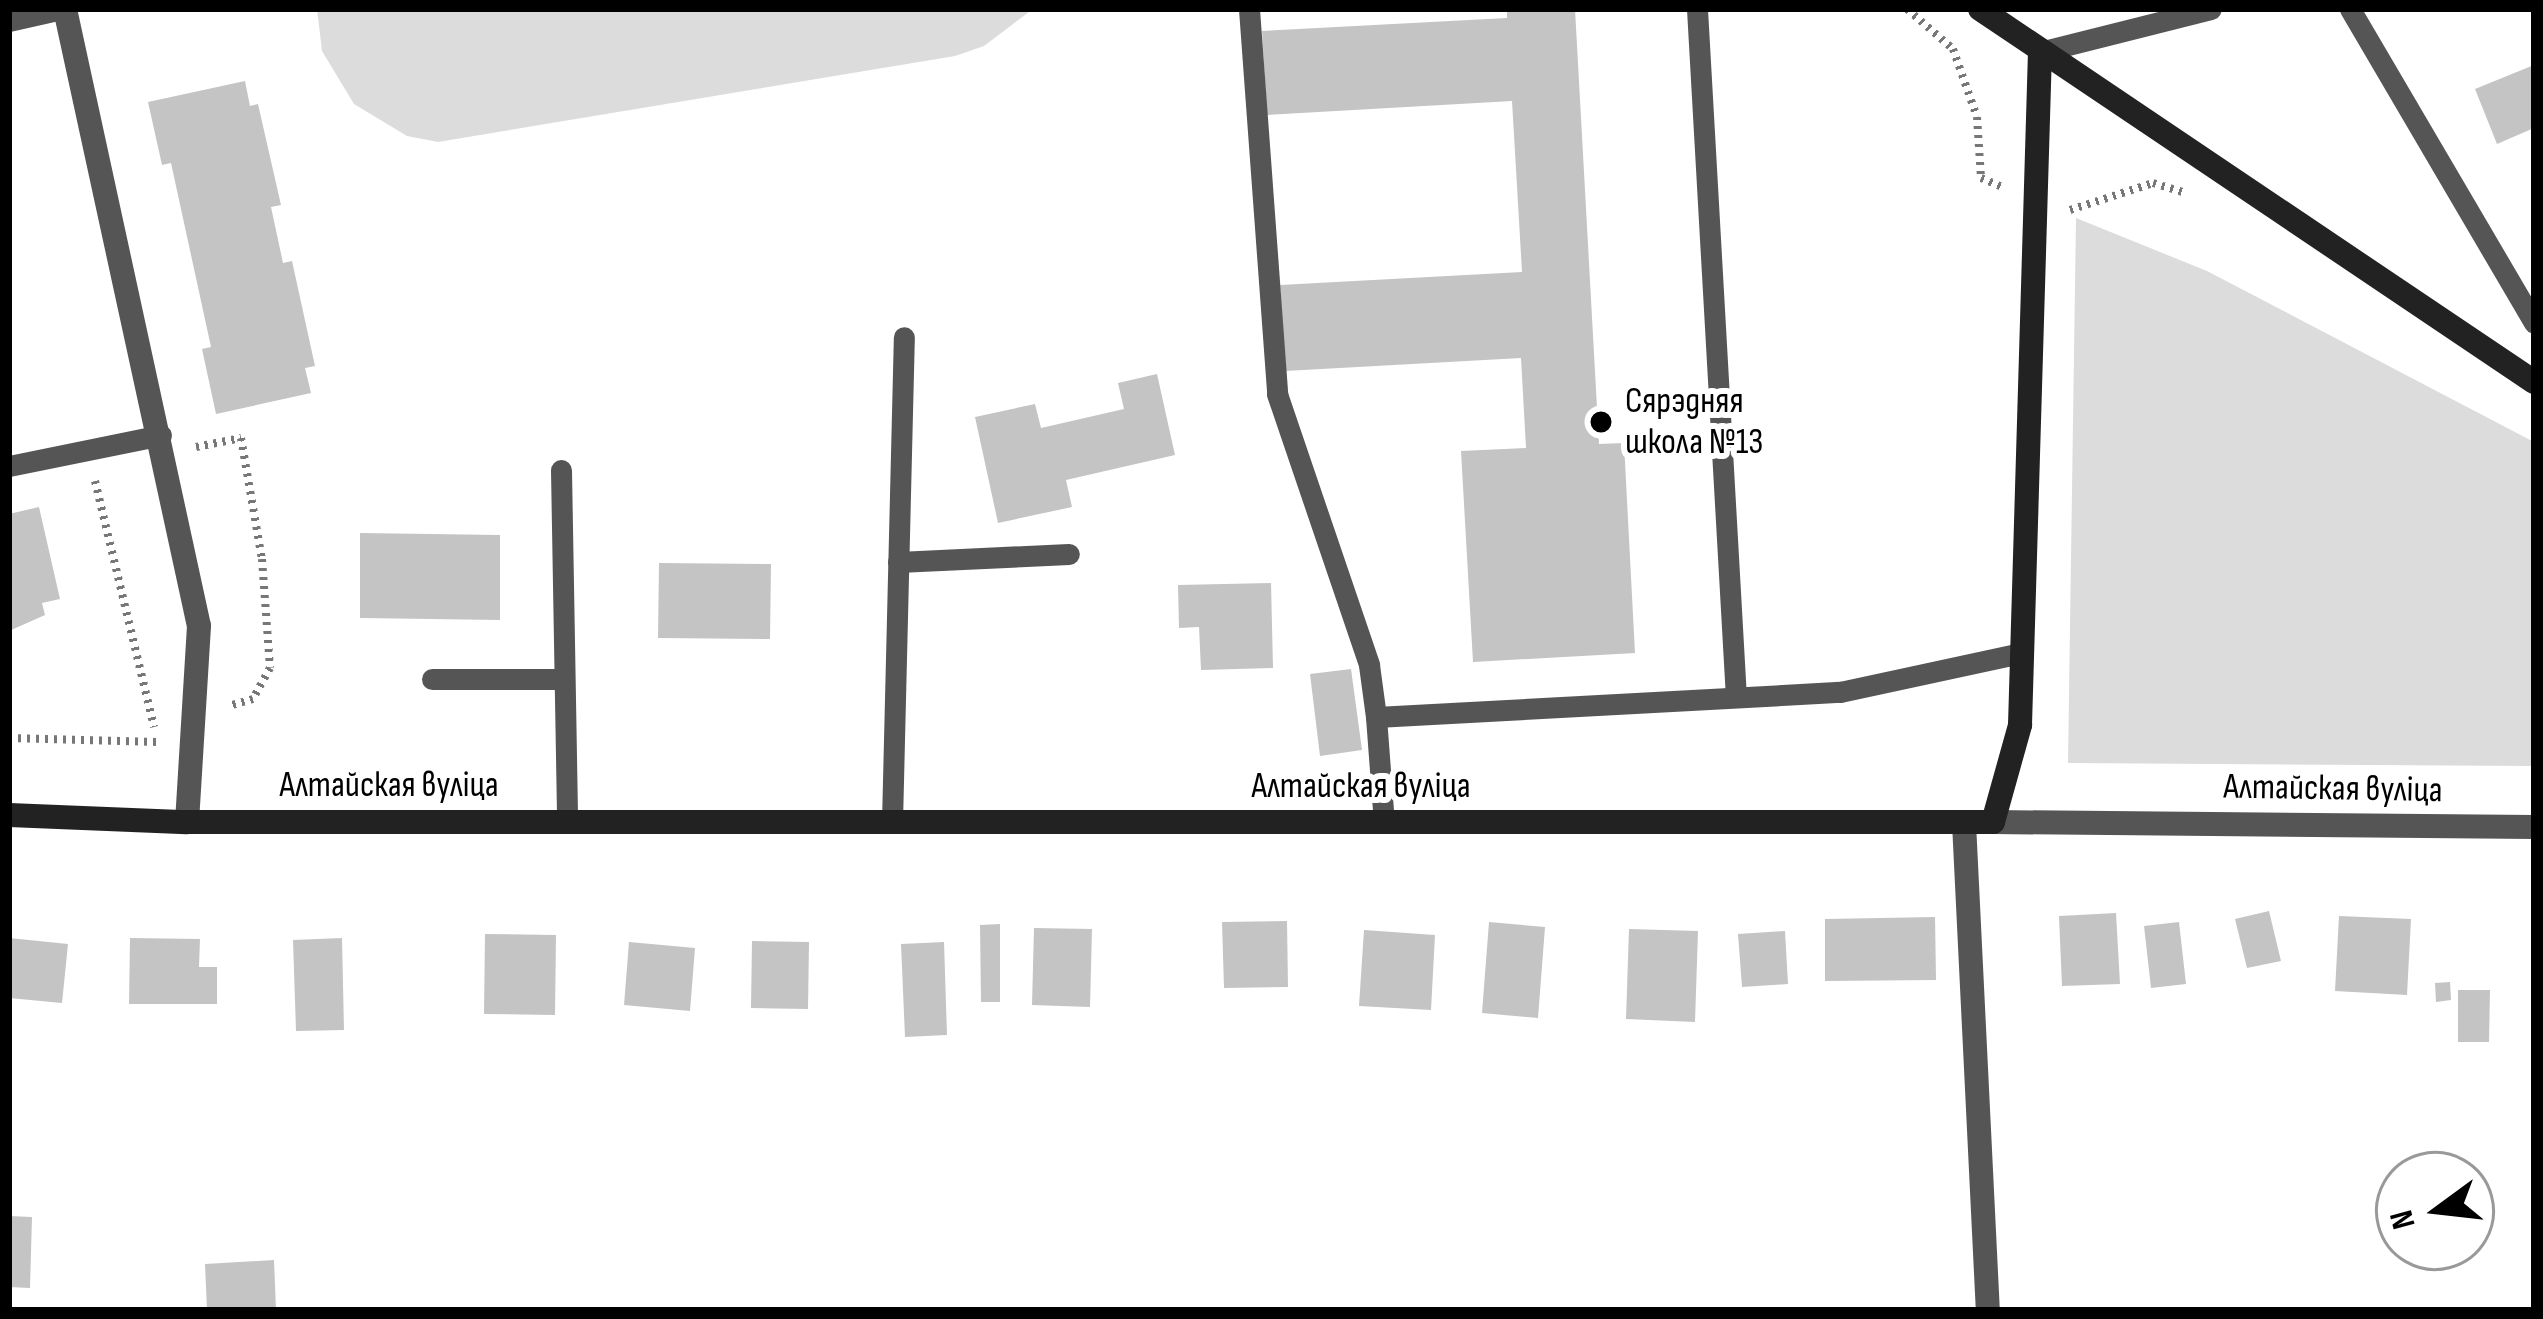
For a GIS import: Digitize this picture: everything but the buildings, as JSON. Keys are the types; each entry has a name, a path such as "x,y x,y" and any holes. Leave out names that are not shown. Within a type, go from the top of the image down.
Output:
{"main road":[{"path":"1981,9 2534,382"},
{"path":"1993,822 2020,725 2031,200 2040,52"},
{"name":"Алтайская вуліца","path":"9,815 187,822 1993,822"}],"street":[{"path":"9,20 62,9 161,435 199,626 187,822"},
{"name":"Алтайская вуліца","path":"1993,822 2534,827"},
{"path":"1964,823 1988,1310"}],"lane":[{"path":"1249,9 1276,394 1369,665 1384,823"},
{"path":"1697,9 1736,697"},
{"path":"2040,52 2211,9"},
{"path":"2350,9 2534,323"},
{"path":"892,822 904,337"},
{"path":"9,466 161,435"},
{"path":"561,470 567,823"},
{"path":"898,562 1070,554"},
{"path":"1376,717 1840,692 2021,653"},
{"path":"432,679 564,680"}],"path":[{"path":"1907,9 1953,49 1966,76 1981,178 2069,211 2153,183 2205,206"},
{"path":"9,738 158,744 100,485 78,469"}],"shaded area":[{"path":"317,9 1033,9 984,46 955,56 438,142 407,136 354,104 322,51"},
{"path":"2076,218 2207,271 2534,442 2534,766 2068,763"}],"place":[{"name":"Сярэдняя школа №13","path":"1601,422"}]}
